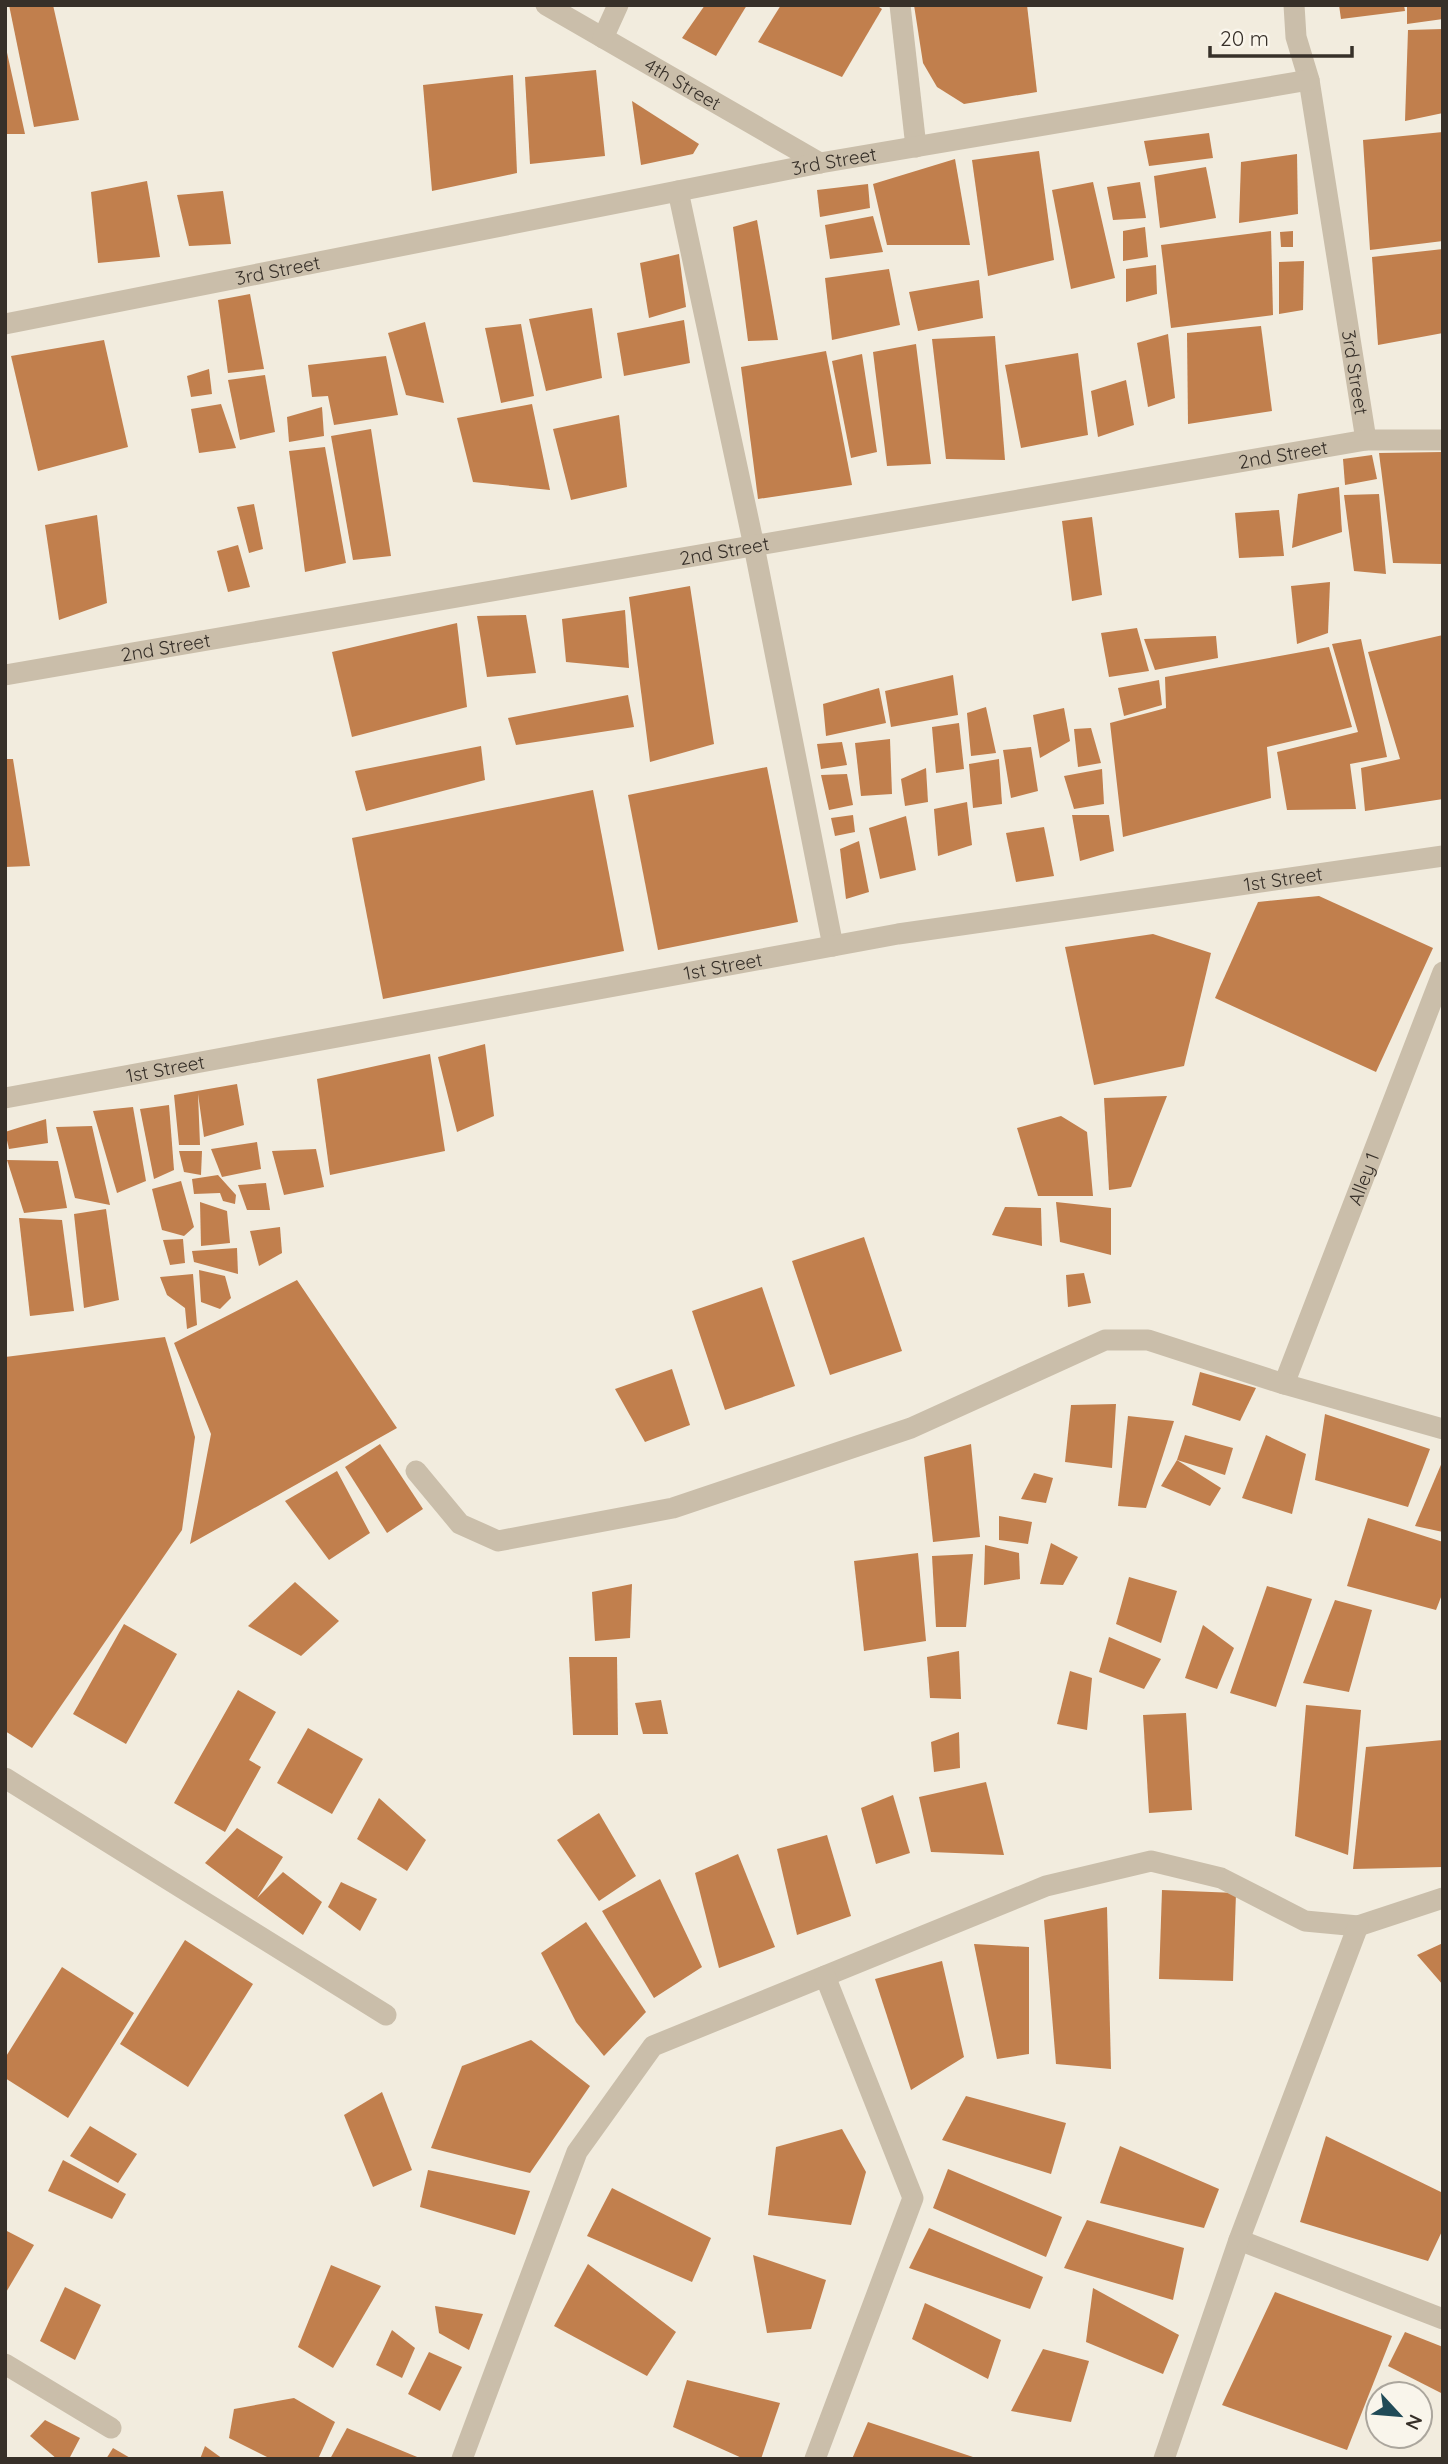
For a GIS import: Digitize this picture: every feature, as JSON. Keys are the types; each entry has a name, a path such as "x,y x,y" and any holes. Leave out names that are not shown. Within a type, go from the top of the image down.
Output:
{"street":[{"name":"4th Street","path":"546,5 820,163"},
{"path":"603,38 618,5"},
{"path":"900,5 916,147"},
{"path":"1294,5 1296,37 1308,80"},
{"name":"3rd Street","path":"5,324 820,163 1308,80 1366,440"},
{"path":"678,191 754,546 833,946"},
{"name":"2nd Street","path":"5,675 1366,440 1443,440"},
{"name":"1st Street","path":"5,1098 898,934 1443,856"},
{"name":"Alley 1","path":"1284,1384 1443,972"},
{"path":"416,1471 460,1524 498,1541 687,1504 911,1428 1105,1340 1147,1340 1284,1384 1443,1429"},
{"path":"5,1778 386,2015"},
{"path":"462,2459 577,2152 653,2046 1046,1886 1151,1861 1221,1878 1305,1921 1358,1926 1443,1898"},
{"path":"1164,2459 1239,2240 1358,1926"},
{"path":"815,2459 913,2198 825,1976"},
{"path":"1239,2240 1443,2319"},
{"path":"5,2364 111,2428"}],"building":[{"path":"9,5 53,5 79,120 34,127"},
{"path":"705,5 747,5 716,56 682,38"},
{"path":"781,5 876,5 882,9 842,77 758,42"},
{"path":"914,5 1027,5 1037,92 964,104 937,87 923,63"},
{"path":"1339,5 1404,5 1405,11 1341,19"},
{"path":"1407,5 1443,5 1443,19 1407,24"},
{"path":"1443,29 1443,113 1405,121 1408,30"},
{"path":"6,48 25,134 5,134"},
{"path":"596,70 605,156 530,164 525,77"},
{"path":"513,75 517,173 432,191 423,85"},
{"path":"632,101 699,144 693,154 641,165"},
{"path":"1443,132 1443,241 1370,250 1363,140"},
{"path":"1209,133 1213,158 1149,166 1144,141"},
{"path":"1039,151 1054,260 988,276 972,160"},
{"path":"1297,154 1298,214 1239,223 1241,162"},
{"path":"955,159 970,245 887,245 873,184"},
{"path":"1206,167 1216,218 1160,228 1154,176"},
{"path":"147,181 160,257 98,263 91,192"},
{"path":"1093,182 1115,278 1071,289 1052,190"},
{"path":"1140,182 1146,218 1113,220 1107,187"},
{"path":"868,184 870,208 820,217 817,190"},
{"path":"223,191 231,244 189,246 177,195"},
{"path":"873,216 883,252 830,259 825,225"},
{"path":"757,220 778,340 748,341 733,227"},
{"path":"1145,227 1148,257 1123,261 1123,231"},
{"path":"1271,231 1273,315 1171,328 1161,245"},
{"path":"1293,231 1293,247 1281,247 1280,232"},
{"path":"1443,249 1443,333 1378,345 1372,257"},
{"path":"679,254 686,307 649,318 640,263"},
{"path":"1304,261 1303,310 1279,314 1279,262"},
{"path":"1156,265 1157,294 1126,302 1126,269"},
{"path":"889,269 900,325 832,340 825,278"},
{"path":"979,280 983,318 918,331 909,292"},
{"path":"250,294 264,369 228,373 218,300"},
{"path":"592,308 602,378 546,391 529,319"},
{"path":"684,320 690,363 624,376 617,333"},
{"path":"425,322 444,403 406,395 388,333"},
{"path":"521,324 534,396 501,403 485,328"},
{"path":"1261,326 1272,411 1188,424 1187,333"},
{"path":"1168,334 1175,398 1148,407 1137,343"},
{"path":"995,336 1005,460 946,459 932,339"},
{"path":"104,340 128,447 38,471 11,356"},
{"path":"916,344 931,464 887,466 873,352"},
{"path":"826,351 852,485 758,499 741,367"},
{"path":"1078,353 1088,435 1021,448 1005,365"},
{"path":"862,354 877,452 851,458 832,361"},
{"path":"386,356 398,415 334,425 328,396 312,397 308,365"},
{"path":"209,369 212,394 191,397 187,376"},
{"path":"265,375 275,432 240,440 228,380"},
{"path":"1126,380 1134,425 1098,437 1091,391"},
{"path":"221,404 236,448 199,453 191,409"},
{"path":"532,404 550,490 473,482 457,418"},
{"path":"322,407 324,436 289,442 287,417"},
{"path":"619,415 627,487 571,500 553,429"},
{"path":"371,429 391,556 353,560 331,436"},
{"path":"325,447 346,563 305,572 289,451"},
{"path":"1443,452 1443,564 1393,563 1379,453"},
{"path":"1372,455 1377,479 1345,485 1343,459"},
{"path":"1339,487 1342,532 1292,548 1298,494"},
{"path":"1379,494 1386,574 1354,571 1344,495"},
{"path":"254,504 263,549 249,553 237,507"},
{"path":"1279,510 1284,556 1239,558 1235,513"},
{"path":"97,515 107,603 59,620 45,525"},
{"path":"1092,517 1102,595 1072,601 1062,521"},
{"path":"238,545 250,587 228,592 217,551"},
{"path":"1330,582 1328,633 1297,644 1291,586"},
{"path":"690,586 714,744 650,762 629,597"},
{"path":"625,610 629,668 566,662 562,619"},
{"path":"526,615 536,673 487,677 477,616"},
{"path":"457,623 467,707 352,737 332,652"},
{"path":"1137,628 1149,671 1109,677 1101,633"},
{"path":"1443,635 1443,799 1365,811 1361,768 1400,759 1368,652"},
{"path":"1216,636 1218,658 1155,670 1144,639"},
{"path":"1361,639 1387,757 1350,764 1356,809 1287,810 1277,752 1358,732 1332,644"},
{"path":"1329,647 1352,727 1267,747 1271,798 1123,837 1110,723 1166,708 1165,677"},
{"path":"953,675 958,715 891,727 885,691"},
{"path":"1159,680 1162,705 1124,716 1118,688"},
{"path":"879,688 886,723 826,736 823,704"},
{"path":"628,695 634,727 516,745 508,718"},
{"path":"986,707 996,753 971,756 967,713"},
{"path":"1064,708 1070,741 1040,758 1033,715"},
{"path":"959,723 964,769 936,773 932,727"},
{"path":"1091,728 1101,763 1078,767 1074,729"},
{"path":"890,739 892,794 861,796 855,743"},
{"path":"842,742 847,765 821,769 817,744"},
{"path":"481,746 485,780 366,811 355,771"},
{"path":"1031,747 1038,791 1011,798 1003,750"},
{"path":"5,759 13,759 30,866 5,867"},
{"path":"999,759 1002,804 973,808 969,764"},
{"path":"767,767 798,922 658,950 628,795"},
{"path":"926,768 928,802 905,806 901,779"},
{"path":"1102,769 1104,804 1074,809 1064,776"},
{"path":"847,774 853,805 829,810 821,775"},
{"path":"593,790 624,951 383,999 352,838"},
{"path":"967,802 972,845 938,856 934,809"},
{"path":"853,815 855,832 835,836 831,818"},
{"path":"1072,815 1109,815 1114,851 1080,861"},
{"path":"906,816 916,870 880,879 869,828"},
{"path":"1044,827 1054,876 1016,882 1006,833"},
{"path":"859,841 869,892 846,899 840,849"},
{"path":"1319,896 1433,948 1376,1072 1215,998 1258,902"},
{"path":"1153,934 1211,953 1184,1066 1094,1085 1065,947"},
{"path":"485,1044 494,1116 457,1132 438,1057"},
{"path":"430,1054 445,1151 330,1175 317,1079"},
{"path":"237,1084 244,1125 204,1137 198,1094 200,1145 179,1145 174,1095"},
{"path":"1167,1096 1131,1187 1109,1190 1104,1098"},
{"path":"169,1105 174,1170 154,1179 140,1109"},
{"path":"133,1107 146,1181 117,1193 93,1111"},
{"path":"1061,1116 1087,1132 1093,1196 1038,1196 1017,1128"},
{"path":"46,1119 48,1143 9,1149 5,1132"},
{"path":"92,1126 110,1205 75,1198 56,1127"},
{"path":"257,1142 261,1169 222,1177 211,1149"},
{"path":"316,1149 324,1187 284,1195 272,1151"},
{"path":"179,1151 202,1151 201,1175 184,1172"},
{"path":"7,1160 58,1161 67,1208 24,1213"},
{"path":"218,1175 236,1195 235,1204 223,1201 220,1193 194,1194 192,1179"},
{"path":"181,1181 194,1227 184,1236 162,1230 152,1189"},
{"path":"266,1183 270,1210 247,1210 238,1185"},
{"path":"200,1202 227,1211 230,1243 201,1246"},
{"path":"1056,1202 1111,1208 1111,1255 1060,1242"},
{"path":"1005,1207 1041,1208 1042,1246 992,1235"},
{"path":"106,1209 119,1300 84,1308 74,1214"},
{"path":"19,1218 62,1220 74,1311 30,1316"},
{"path":"280,1227 282,1253 259,1266 250,1231"},
{"path":"864,1237 902,1351 830,1375 792,1261"},
{"path":"183,1239 185,1263 170,1265 163,1240"},
{"path":"237,1248 238,1274 194,1262 192,1251"},
{"path":"199,1270 225,1276 231,1298 220,1309 201,1302"},
{"path":"1084,1273 1091,1303 1068,1307 1066,1275"},
{"path":"193,1274 197,1325 187,1329 185,1308 167,1295 160,1277"},
{"path":"297,1280 397,1428 190,1544 211,1434 174,1343"},
{"path":"762,1287 795,1386 725,1410 692,1311"},
{"path":"165,1337 195,1437 182,1530 32,1748 5,1731 5,1357"},
{"path":"672,1369 690,1425 645,1442 615,1389"},
{"path":"1200,1372 1256,1388 1240,1421 1192,1405"},
{"path":"1116,1404 1112,1468 1065,1462 1071,1405"},
{"path":"1325,1414 1430,1449 1408,1507 1315,1480"},
{"path":"1128,1416 1174,1421 1146,1508 1118,1506"},
{"path":"1185,1435 1233,1448 1225,1475 1177,1460"},
{"path":"1266,1435 1306,1454 1292,1514 1242,1498"},
{"path":"380,1444 423,1509 387,1533 345,1467"},
{"path":"971,1444 980,1537 933,1542 924,1457"},
{"path":"1177,1460 1221,1488 1210,1506 1161,1486"},
{"path":"1443,1460 1443,1532 1415,1526"},
{"path":"337,1471 370,1533 329,1560 285,1501"},
{"path":"1034,1473 1053,1478 1046,1503 1021,1499"},
{"path":"999,1516 1032,1522 1028,1544 999,1540"},
{"path":"1368,1518 1443,1542 1443,1592 1436,1610 1347,1586"},
{"path":"1051,1543 1078,1557 1063,1585 1040,1584"},
{"path":"985,1545 1019,1553 1020,1579 984,1585"},
{"path":"918,1553 926,1641 864,1651 854,1561"},
{"path":"973,1554 966,1627 936,1627 932,1556"},
{"path":"1129,1577 1177,1591 1161,1643 1116,1624"},
{"path":"295,1582 339,1621 301,1656 248,1626"},
{"path":"632,1584 630,1638 595,1641 592,1592"},
{"path":"1267,1586 1312,1599 1276,1707 1230,1693"},
{"path":"1335,1600 1372,1610 1349,1692 1303,1683"},
{"path":"124,1624 177,1654 126,1744 73,1714"},
{"path":"1203,1625 1234,1648 1217,1689 1185,1678"},
{"path":"1109,1637 1161,1659 1144,1689 1099,1672"},
{"path":"959,1651 961,1699 930,1698 927,1657"},
{"path":"569,1657 617,1657 618,1735 573,1735"},
{"path":"1070,1671 1092,1678 1087,1730 1057,1724"},
{"path":"238,1690 276,1712 249,1760 261,1767 225,1832 174,1803"},
{"path":"661,1700 668,1734 643,1734 635,1703"},
{"path":"1306,1705 1361,1710 1348,1855 1295,1836"},
{"path":"1186,1713 1192,1810 1149,1813 1143,1715"},
{"path":"308,1728 363,1759 332,1814 277,1783"},
{"path":"959,1732 960,1768 934,1772 931,1742"},
{"path":"1443,1740 1443,1867 1353,1869 1366,1747"},
{"path":"986,1782 1004,1855 931,1852 919,1797"},
{"path":"893,1795 910,1853 876,1864 861,1808"},
{"path":"379,1798 426,1840 407,1871 357,1839"},
{"path":"599,1813 636,1876 599,1901 557,1840"},
{"path":"237,1828 283,1857 257,1898 283,1872 322,1902 303,1935 205,1863"},
{"path":"827,1835 851,1916 797,1935 777,1849"},
{"path":"738,1854 775,1947 719,1968 695,1873"},
{"path":"660,1879 702,1967 654,1998 602,1911"},
{"path":"341,1882 377,1899 360,1931 328,1907"},
{"path":"1162,1890 1236,1893 1233,1981 1159,1979"},
{"path":"1107,1907 1111,2069 1056,2064 1044,1920"},
{"path":"586,1922 646,2012 604,2056 576,2022 541,1953"},
{"path":"185,1940 253,1984 188,2087 120,2044"},
{"path":"1443,1943 1443,1985 1417,1955"},
{"path":"974,1944 1029,1947 1029,2054 997,2059"},
{"path":"942,1961 964,2057 911,2090 875,1979"},
{"path":"62,1967 134,2013 68,2118 5,2078 5,2058"},
{"path":"531,2040 590,2086 530,2173 431,2148 462,2066"},
{"path":"382,2092 412,2170 373,2187 344,2115"},
{"path":"966,2096 1066,2123 1051,2174 942,2140"},
{"path":"90,2126 137,2154 118,2183 70,2156"},
{"path":"842,2129 866,2172 851,2225 768,2215 776,2147"},
{"path":"1326,2136 1443,2193 1443,2229 1428,2261 1300,2222"},
{"path":"1120,2146 1219,2189 1204,2228 1100,2203"},
{"path":"63,2160 126,2194 112,2219 48,2191"},
{"path":"948,2169 1062,2217 1046,2257 933,2208"},
{"path":"428,2170 530,2191 515,2235 420,2207"},
{"path":"612,2188 711,2238 692,2282 587,2236"},
{"path":"1087,2220 1184,2248 1173,2300 1064,2268"},
{"path":"929,2228 1043,2277 1030,2309 909,2268"},
{"path":"5,2230 34,2245 5,2294"},
{"path":"753,2255 826,2280 811,2329 767,2333"},
{"path":"588,2264 676,2332 647,2376 554,2326"},
{"path":"331,2265 381,2286 333,2368 298,2347"},
{"path":"65,2287 101,2305 75,2360 40,2341"},
{"path":"1093,2288 1179,2335 1163,2374 1086,2342"},
{"path":"1275,2292 1392,2336 1375,2380 1364,2380 1364,2407 1347,2450 1222,2405"},
{"path":"925,2303 1001,2340 988,2379 912,2339"},
{"path":"435,2306 483,2314 469,2350 439,2333"},
{"path":"392,2330 415,2348 402,2378 376,2365"},
{"path":"1405,2332 1443,2347 1443,2394 1434,2389 1434,2380 1416,2380 1388,2366"},
{"path":"1043,2349 1089,2361 1071,2422 1011,2411"},
{"path":"429,2352 462,2367 440,2411 408,2394"},
{"path":"687,2380 780,2403 761,2459 744,2459 673,2427"},
{"path":"294,2398 335,2422 318,2459 271,2459 229,2438 234,2409"},
{"path":"45,2420 80,2438 69,2459 57,2459 30,2436"},
{"path":"868,2422 976,2458 976,2459 852,2459"},
{"path":"347,2428 422,2459 330,2459"},
{"path":"205,2446 223,2459 200,2459"},
{"path":"113,2448 132,2459 106,2459"}]}
